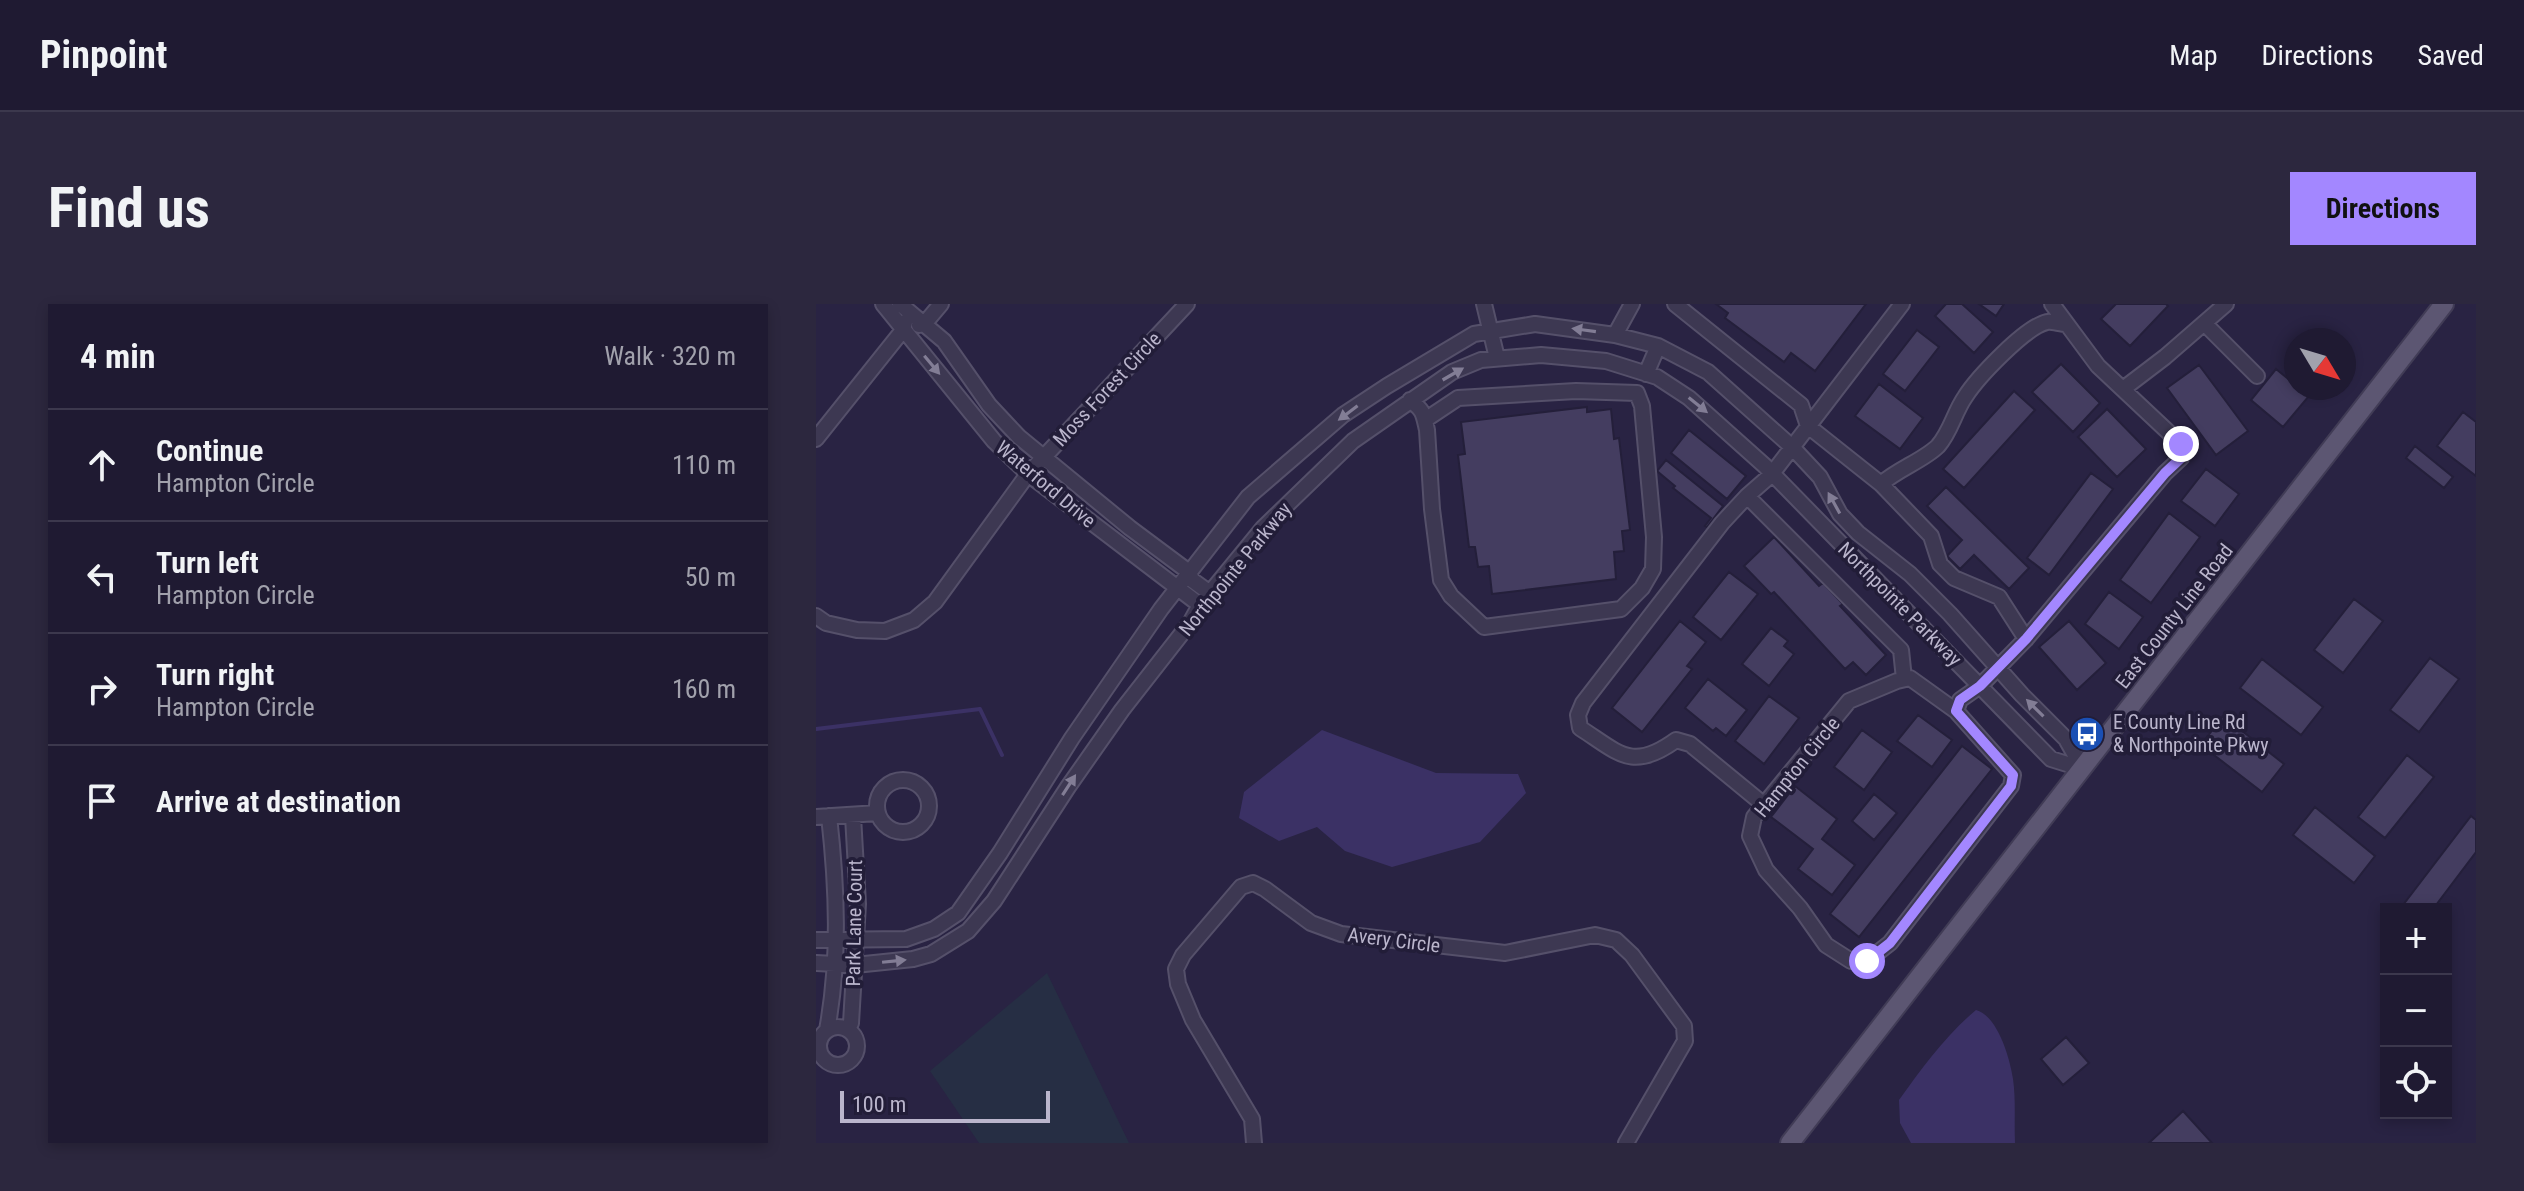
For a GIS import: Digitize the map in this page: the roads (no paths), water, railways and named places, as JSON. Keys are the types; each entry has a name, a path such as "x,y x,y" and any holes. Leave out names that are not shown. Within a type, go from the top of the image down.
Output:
{"main road":[{"name":"East County Line Road","path":"1790,1143 2444,304"}],"street":[{"name":"Waterford Drive","path":"883,304 994,441 1028,474 1200,605"},
{"path":"903,330 925,323 941,304"},
{"name":"Moss Forest Circle","path":"816,616 826,623 857,630 885,631 914,620 935,602 1028,474 1187,304"},
{"path":"1484,304 1497,358"},
{"path":"1615,335 1632,304"},
{"path":"1675,304 1801,405 1808,426 1881,484 1931,536 1940,564 1954,578 1999,597 2026,639"},
{"path":"1763,804 1690,744 1676,740 1663,750 1642,757 1623,756 1580,728 1578,715 1583,703 1722,523 1771,475 1902,304"},
{"path":"1956,711 1960,700 1980,686 2026,639 2181,458 2181,444 2098,366 2052,304"},
{"path":"2123,389 2226,304"},
{"name":"Waterford Drive","path":"907,306 944,341 994,410 1043,458 1189,572 1192,580 1210,593"},
{"path":"816,439 903,330 907,306"},
{"path":"1881,484 1907,464 1933,450 1947,436 1965,397 2023,336 2047,322 2066,324"},
{"path":"2204,323 2257,376"},
{"name":"Northpointe Parkway","path":"816,940 906,939 946,922 958,913 978,887 1072,738 1176,588 1248,497 1343,415 1474,334 1535,324 1615,335 1658,346 1708,372 1792,447 1820,477 1840,514 1858,533 1910,574 1998,666 2066,739 2083,769"},
{"path":"1646,374 1658,346"},
{"name":"Northpointe Parkway","path":"816,963 855,965 913,959 953,943 981,918 1088,757 1190,623 1200,605 1263,528 1353,441 1452,372 1481,360 1541,355 1606,361 1657,377 1689,398 1759,460 2051,759 2083,769"},
{"path":"1410,400 1423,410 1425,420 1441,580 1451,596 1484,627 1621,609 1642,588 1653,569 1654,537 1642,406 1637,393 1576,391 1458,398 1425,420"},
{"path":"979,423 994,410"},
{"path":"1747,496 1901,650 1904,679"},
{"path":"1126,549 1138,534"},
{"name":"Hampton Circle","path":"1910,678 1956,711 2013,775 2011,786 1890,943 1867,961 1851,961 1826,945 1808,918 1766,870 1750,836 1754,817 1849,701 1910,678"},
{"path":"822,817 878,813"},
{"name":"Park Lane Court","path":"822,817 836,872 836,939 827,1030 819,1046 825,1060 839,1065 846,1063 856,1052 856,1039 848,1029 851,1023 858,904 853,816"},
{"path":"1022,816 1042,829"},
{"name":"Avery Circle","path":"1254,1143 1252,1119 1193,1020 1178,984 1176,969 1183,955 1241,887 1253,883 1311,923 1341,934 1505,953 1595,935 1616,940 1632,955 1684,1026 1685,1041 1626,1143"},
{"path":"827,1030 838,1026 848,1029"}],"waterway":[{"path":"816,729 980,709 1002,755"}],"place":[{"name":"E County Line Rd & Northpointe Pkwy","path":"2087,734"}]}
